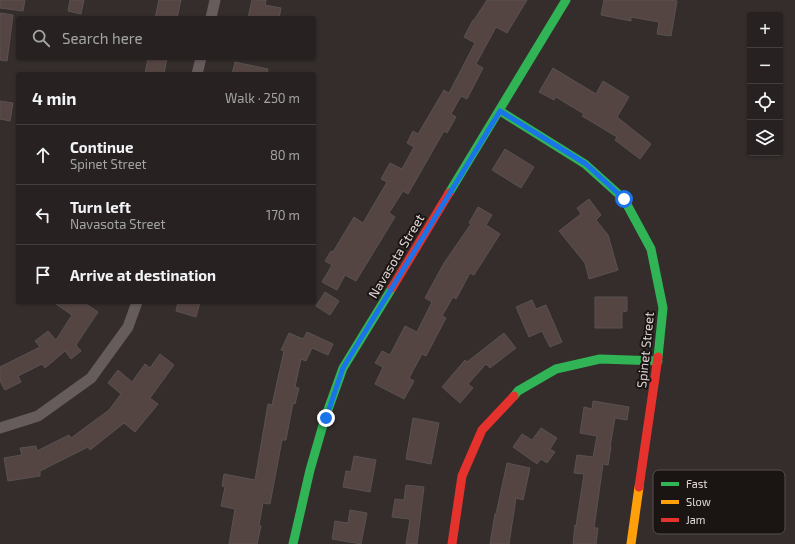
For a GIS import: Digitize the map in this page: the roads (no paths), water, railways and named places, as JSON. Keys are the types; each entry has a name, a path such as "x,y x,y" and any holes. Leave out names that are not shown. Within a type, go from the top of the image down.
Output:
{"street":[{"path":"211,16 215,0"},
{"name":"Navasota Street","path":"293,544 310,470 343,368 566,0"},
{"path":"198,72 200,60"},
{"name":"Spinet Street","path":"500,111 586,164 624,199 651,249 663,308 658,360 631,544"},
{"path":"0,428 38,416 91,378 128,327 136,304"},
{"path":"452,544 462,476 476,443 482,430 518,391 556,369 600,359 658,360"}]}
